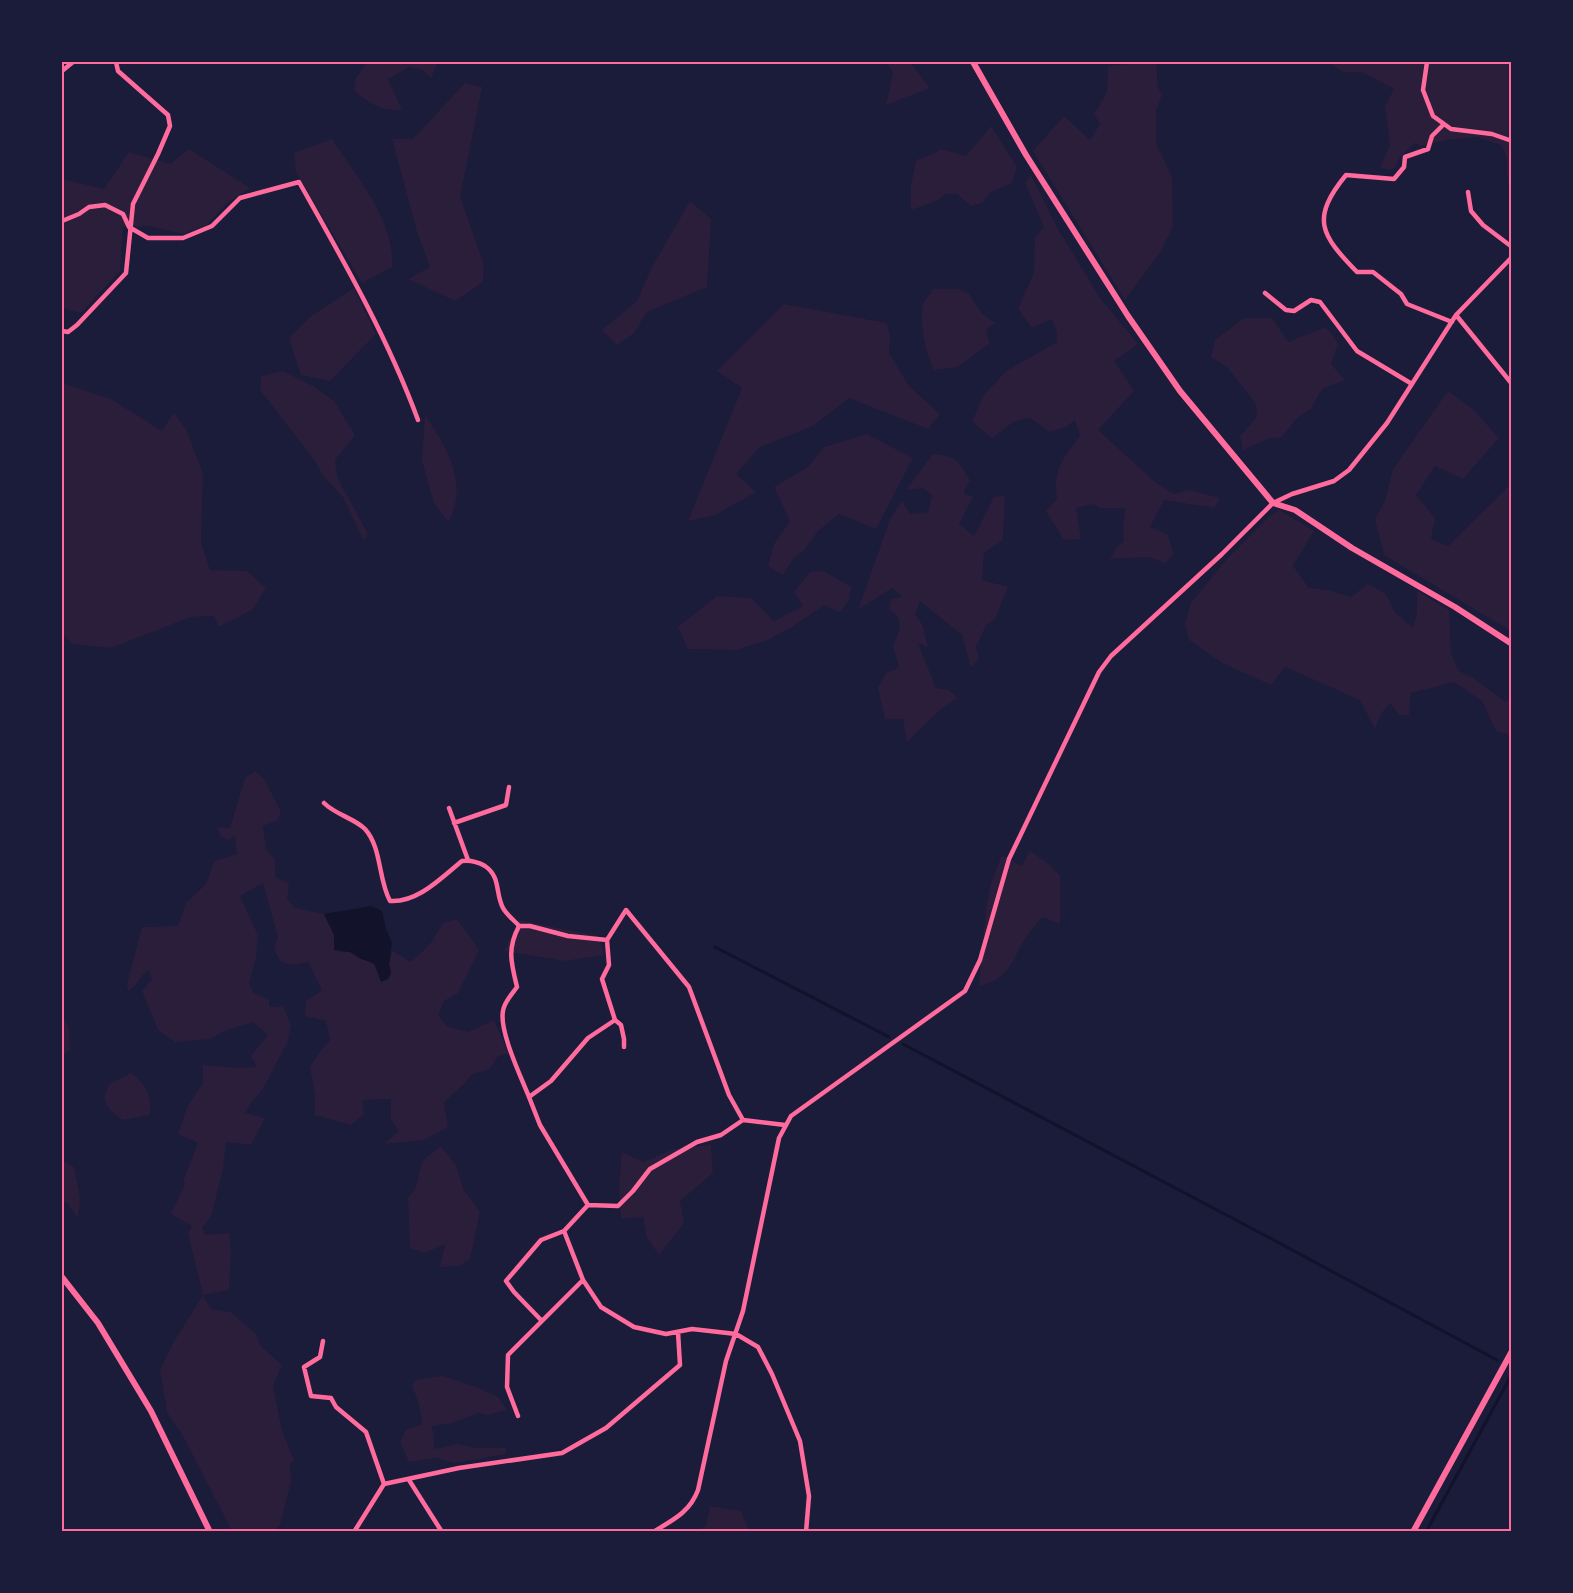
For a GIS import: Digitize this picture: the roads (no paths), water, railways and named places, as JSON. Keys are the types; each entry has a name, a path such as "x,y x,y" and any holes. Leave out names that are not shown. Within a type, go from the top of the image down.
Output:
{"street":[{"path":"62,71 73,62"},
{"path":"62,331 68,332 77,325 126,273 133,204 170,126 168,115 118,71 116,62"},
{"path":"973,62 1026,155 1128,316 1184,396 1273,503 1295,510 1352,548 1455,607 1512,644"},
{"path":"1427,62 1423,90 1432,116 1451,129 1492,134 1512,141"},
{"path":"1444,124 1432,136 1428,149 1405,157 1404,167 1394,178 1346,176 1326,203 1323,221 1332,247 1357,272 1373,272 1401,294 1407,304 1452,322"},
{"path":"62,221 89,207 105,205 123,214 129,227 148,238 183,238 212,226 240,198 299,182 380,330 404,381 418,420"},
{"path":"1468,192 1471,211 1483,225 1512,247"},
{"path":"653,1532 686,1511 694,1501 726,1361 743,1311 779,1138 791,1116 965,991 980,960 1009,859 1099,672 1111,656 1222,554 1273,503 1292,494 1334,481 1349,470 1387,423 1456,315 1512,257"},
{"path":"1265,293 1286,310 1294,311 1311,300 1320,302 1357,351 1412,384"},
{"path":"1456,315 1512,384"},
{"path":"454,823 506,805 509,787"},
{"path":"324,803 332,811 364,827 374,842 385,891 390,901 398,902 413,898 462,861 468,860 479,862 492,871 503,909 519,926 530,926 568,936 607,940"},
{"path":"449,808 468,860"},
{"path":"624,1047 621,1025 615,1020 602,979 609,965 607,940 626,910 689,987 729,1095 743,1120"},
{"path":"519,926 511,941 511,965 517,987 502,1012 503,1029 540,1125 588,1205"},
{"path":"529,1097 551,1081 588,1038 615,1020"},
{"path":"541,1320 506,1281 541,1240 564,1231 588,1205 618,1206 650,1169 697,1142 721,1135 743,1120 785,1125"},
{"path":"564,1231 583,1280 601,1307 634,1327 666,1334 692,1329 736,1334 758,1347 800,1441 809,1496 809,1518 806,1532"},
{"path":"62,1277 98,1323 151,1411 210,1532"},
{"path":"518,1416 507,1387 508,1354 583,1280"},
{"path":"354,1532 384,1484 459,1468 562,1453 585,1442 606,1428 680,1365 678,1332"},
{"path":"323,1341 320,1357 304,1366 311,1396 331,1398 336,1407 366,1432 384,1484"},
{"path":"1413,1532 1512,1351"},
{"path":"409,1480 442,1532"}],"waterway":[{"path":"715,947 889,1037"},
{"path":"903,1044 1497,1360"},
{"path":"1426,1532 1512,1374"}]}
